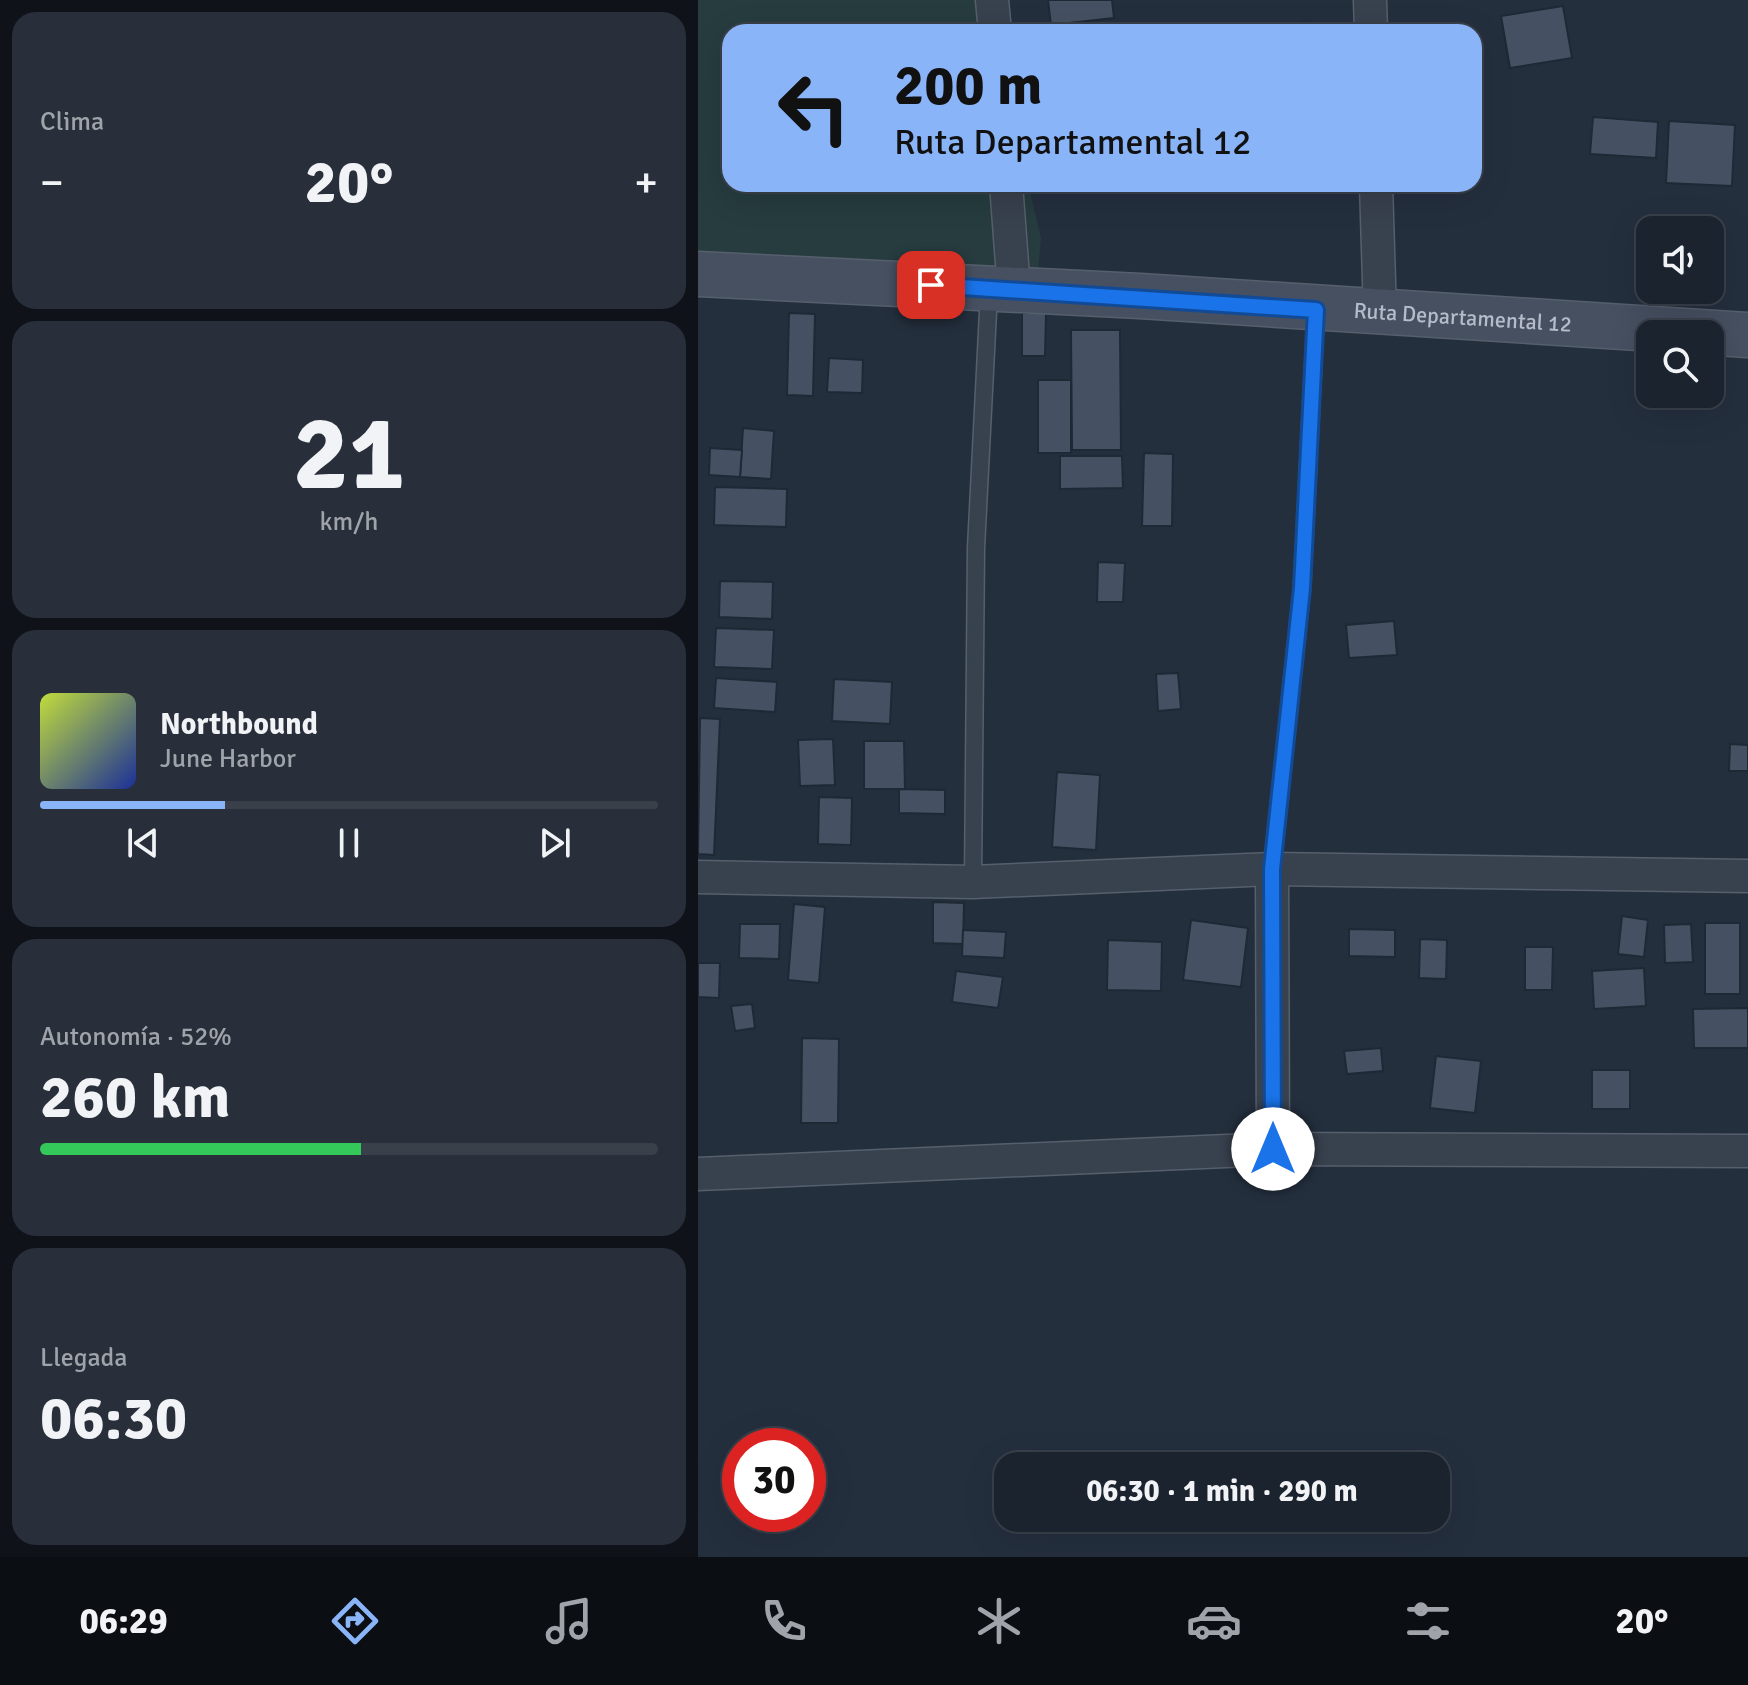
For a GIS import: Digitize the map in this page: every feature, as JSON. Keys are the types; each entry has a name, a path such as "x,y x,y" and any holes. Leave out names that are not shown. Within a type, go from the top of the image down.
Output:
{"main road":[{"name":"Ruta Departamental 12","path":"698,274 1001,289 1748,335"}],"street":[{"path":"992,0 994,24"},
{"path":"1370,0 1371,24"},
{"path":"1001,289 1006,192"},
{"path":"1376,192 1380,314"},
{"path":"1272,869 1273,1149"},
{"path":"698,877 973,882 1272,869 1748,876"},
{"path":"698,1174 1273,1149 1748,1151"}],"lane":[{"path":"973,882 976,548 1001,289"},
{"path":"1272,869 1302,588 1316,310"}],"green space":[{"path":"698,0 986,0 991,24 722,24 722,192 1030,192 1041,238 1037,282 698,257"}],"building":[{"path":"1048,0 1112,0 1114,18 1051,24"},
{"path":"1563,6 1572,58 1510,68 1501,16"},
{"path":"1593,117 1658,122 1656,158 1590,154"},
{"path":"1669,121 1735,125 1732,186 1666,183"},
{"path":"789,313 815,314 813,396 787,395"},
{"path":"1022,313 1046,313 1045,356 1022,356"},
{"path":"1071,330 1120,330 1121,450 1072,450"},
{"path":"829,358 863,360 862,393 827,392"},
{"path":"1038,380 1071,380 1071,453 1038,453"},
{"path":"743,428 774,431 771,479 740,477"},
{"path":"710,448 742,450 740,477 709,475"},
{"path":"1144,453 1173,454 1172,526 1142,526"},
{"path":"1060,456 1122,456 1123,488 1060,489"},
{"path":"715,487 787,489 786,527 714,525"},
{"path":"1098,562 1125,563 1123,602 1097,602"},
{"path":"720,581 773,582 772,619 719,617"},
{"path":"1394,621 1397,655 1349,658 1346,625"},
{"path":"716,628 774,630 772,669 714,667"},
{"path":"1178,673 1181,709 1158,711 1156,674"},
{"path":"716,678 777,682 775,712 714,708"},
{"path":"834,679 892,682 890,724 832,721"},
{"path":"700,718 720,719 714,855 698,854"},
{"path":"833,739 835,785 800,786 798,740"},
{"path":"864,741 904,741 905,789 864,789"},
{"path":"1730,744 1748,745 1748,771 1729,771"},
{"path":"1057,772 1100,775 1096,850 1052,847"},
{"path":"899,789 945,790 945,814 899,813"},
{"path":"819,797 852,798 851,845 818,844"},
{"path":"933,902 964,903 963,944 933,943"},
{"path":"794,904 825,907 819,983 788,980"},
{"path":"1622,916 1648,920 1644,957 1618,954"},
{"path":"1191,920 1248,928 1241,987 1183,980"},
{"path":"1705,923 1740,923 1740,994 1705,994"},
{"path":"740,924 780,924 779,959 739,958"},
{"path":"1691,924 1693,962 1665,963 1664,925"},
{"path":"1349,929 1395,930 1395,957 1349,956"},
{"path":"963,930 1006,932 1004,958 962,956"},
{"path":"1420,939 1447,940 1446,979 1419,978"},
{"path":"1108,940 1162,942 1161,991 1107,990"},
{"path":"1525,947 1553,947 1552,990 1525,990"},
{"path":"698,963 720,963 719,998 698,997"},
{"path":"1644,968 1646,1006 1594,1009 1592,971"},
{"path":"956,971 1003,977 998,1008 952,1002"},
{"path":"752,1004 755,1028 735,1031 731,1006"},
{"path":"1748,1008 1748,1048 1694,1048 1693,1009"},
{"path":"802,1038 839,1039 838,1123 801,1123"},
{"path":"1381,1048 1383,1071 1347,1074 1344,1051"},
{"path":"1436,1056 1481,1061 1475,1113 1430,1108"},
{"path":"1592,1070 1630,1070 1630,1109 1592,1109"}],"route":[{"path":"931,285 1140,296 1316,310 1302,588 1272,869 1273,1149"}]}
